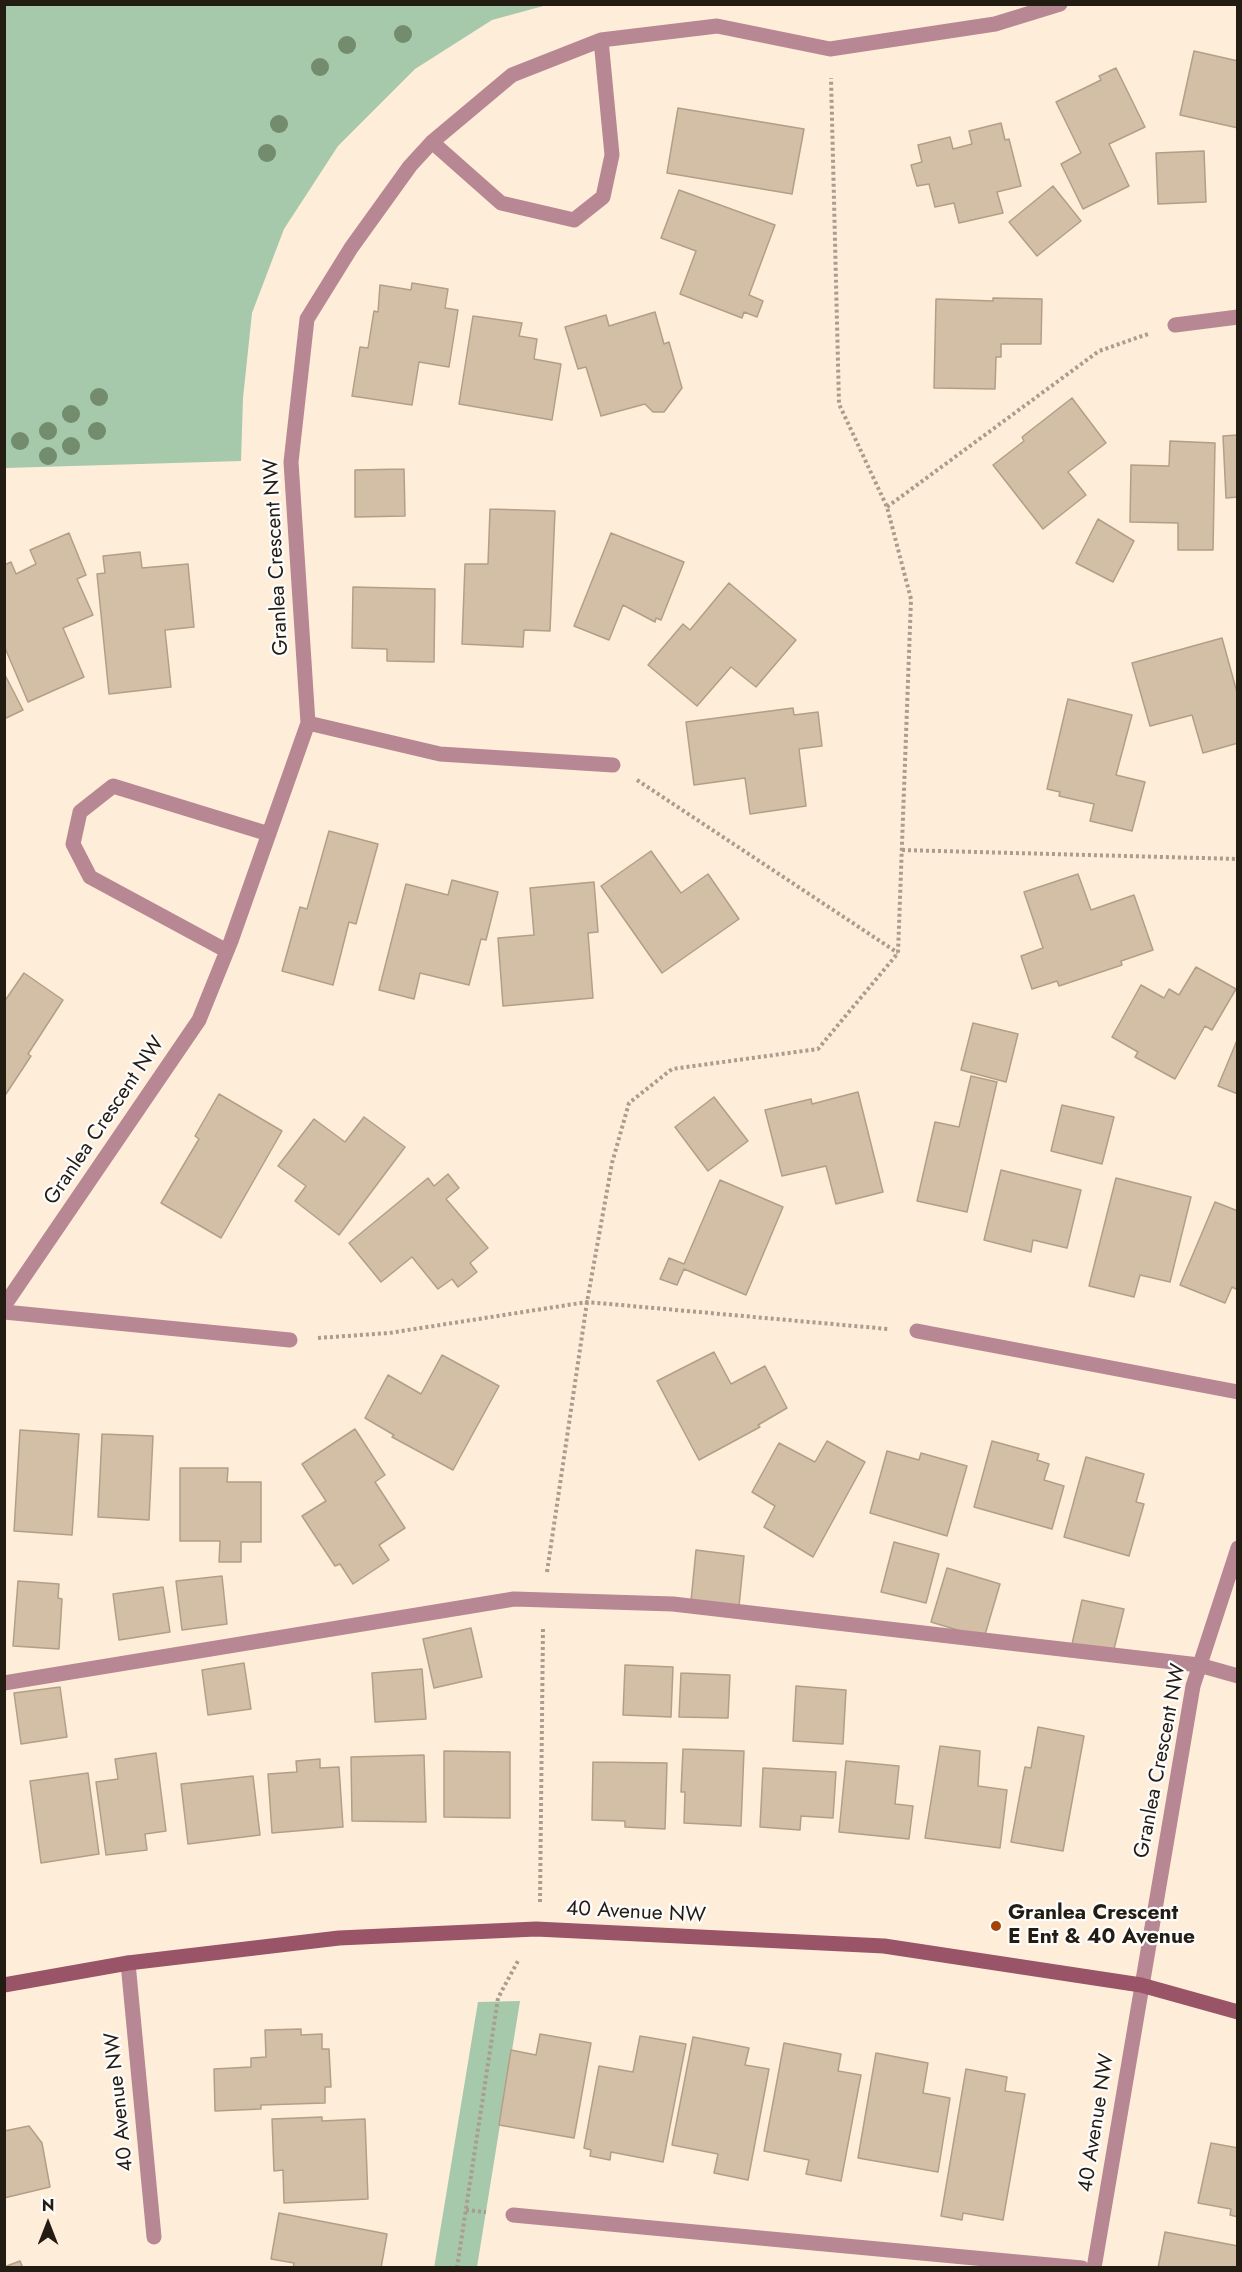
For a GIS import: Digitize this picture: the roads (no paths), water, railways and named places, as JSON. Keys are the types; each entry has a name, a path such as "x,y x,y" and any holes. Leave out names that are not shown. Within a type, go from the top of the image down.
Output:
{"street":[{"name":"Granlea Crescent NW","path":"4,1306 199,1020 227,951 269,834 308,723 291,462 307,319 351,248 410,166 432,142 512,75 600,40 717,26 830,49 995,24 1060,4"},
{"path":"432,142 501,203 574,220 603,197 612,156 600,40"},
{"path":"1175,325 1238,317"},
{"path":"308,723 440,754 613,765"},
{"path":"227,951 90,877 73,844 80,812 113,786 269,834"},
{"path":"4,1312 290,1340"},
{"path":"917,1331 1238,1392"},
{"name":"Granlea Crescent NW","path":"1141,1985 1193,1686 1238,1548"},
{"path":"4,1683 514,1599 673,1604 1200,1665 1238,1676"},
{"name":"40 Avenue NW","path":"4,1984 128,1963 339,1938 536,1929 884,1946 1141,1985 1238,2012"},
{"name":"40 Avenue NW","path":"128,1963 154,2237"},
{"name":"40 Avenue NW","path":"1094,2268 1141,1985"},
{"path":"513,2215 1082,2268"}],"place":[{"name":"Granlea Crescent E Ent & 40 Avenue","path":"996,1926"}]}
